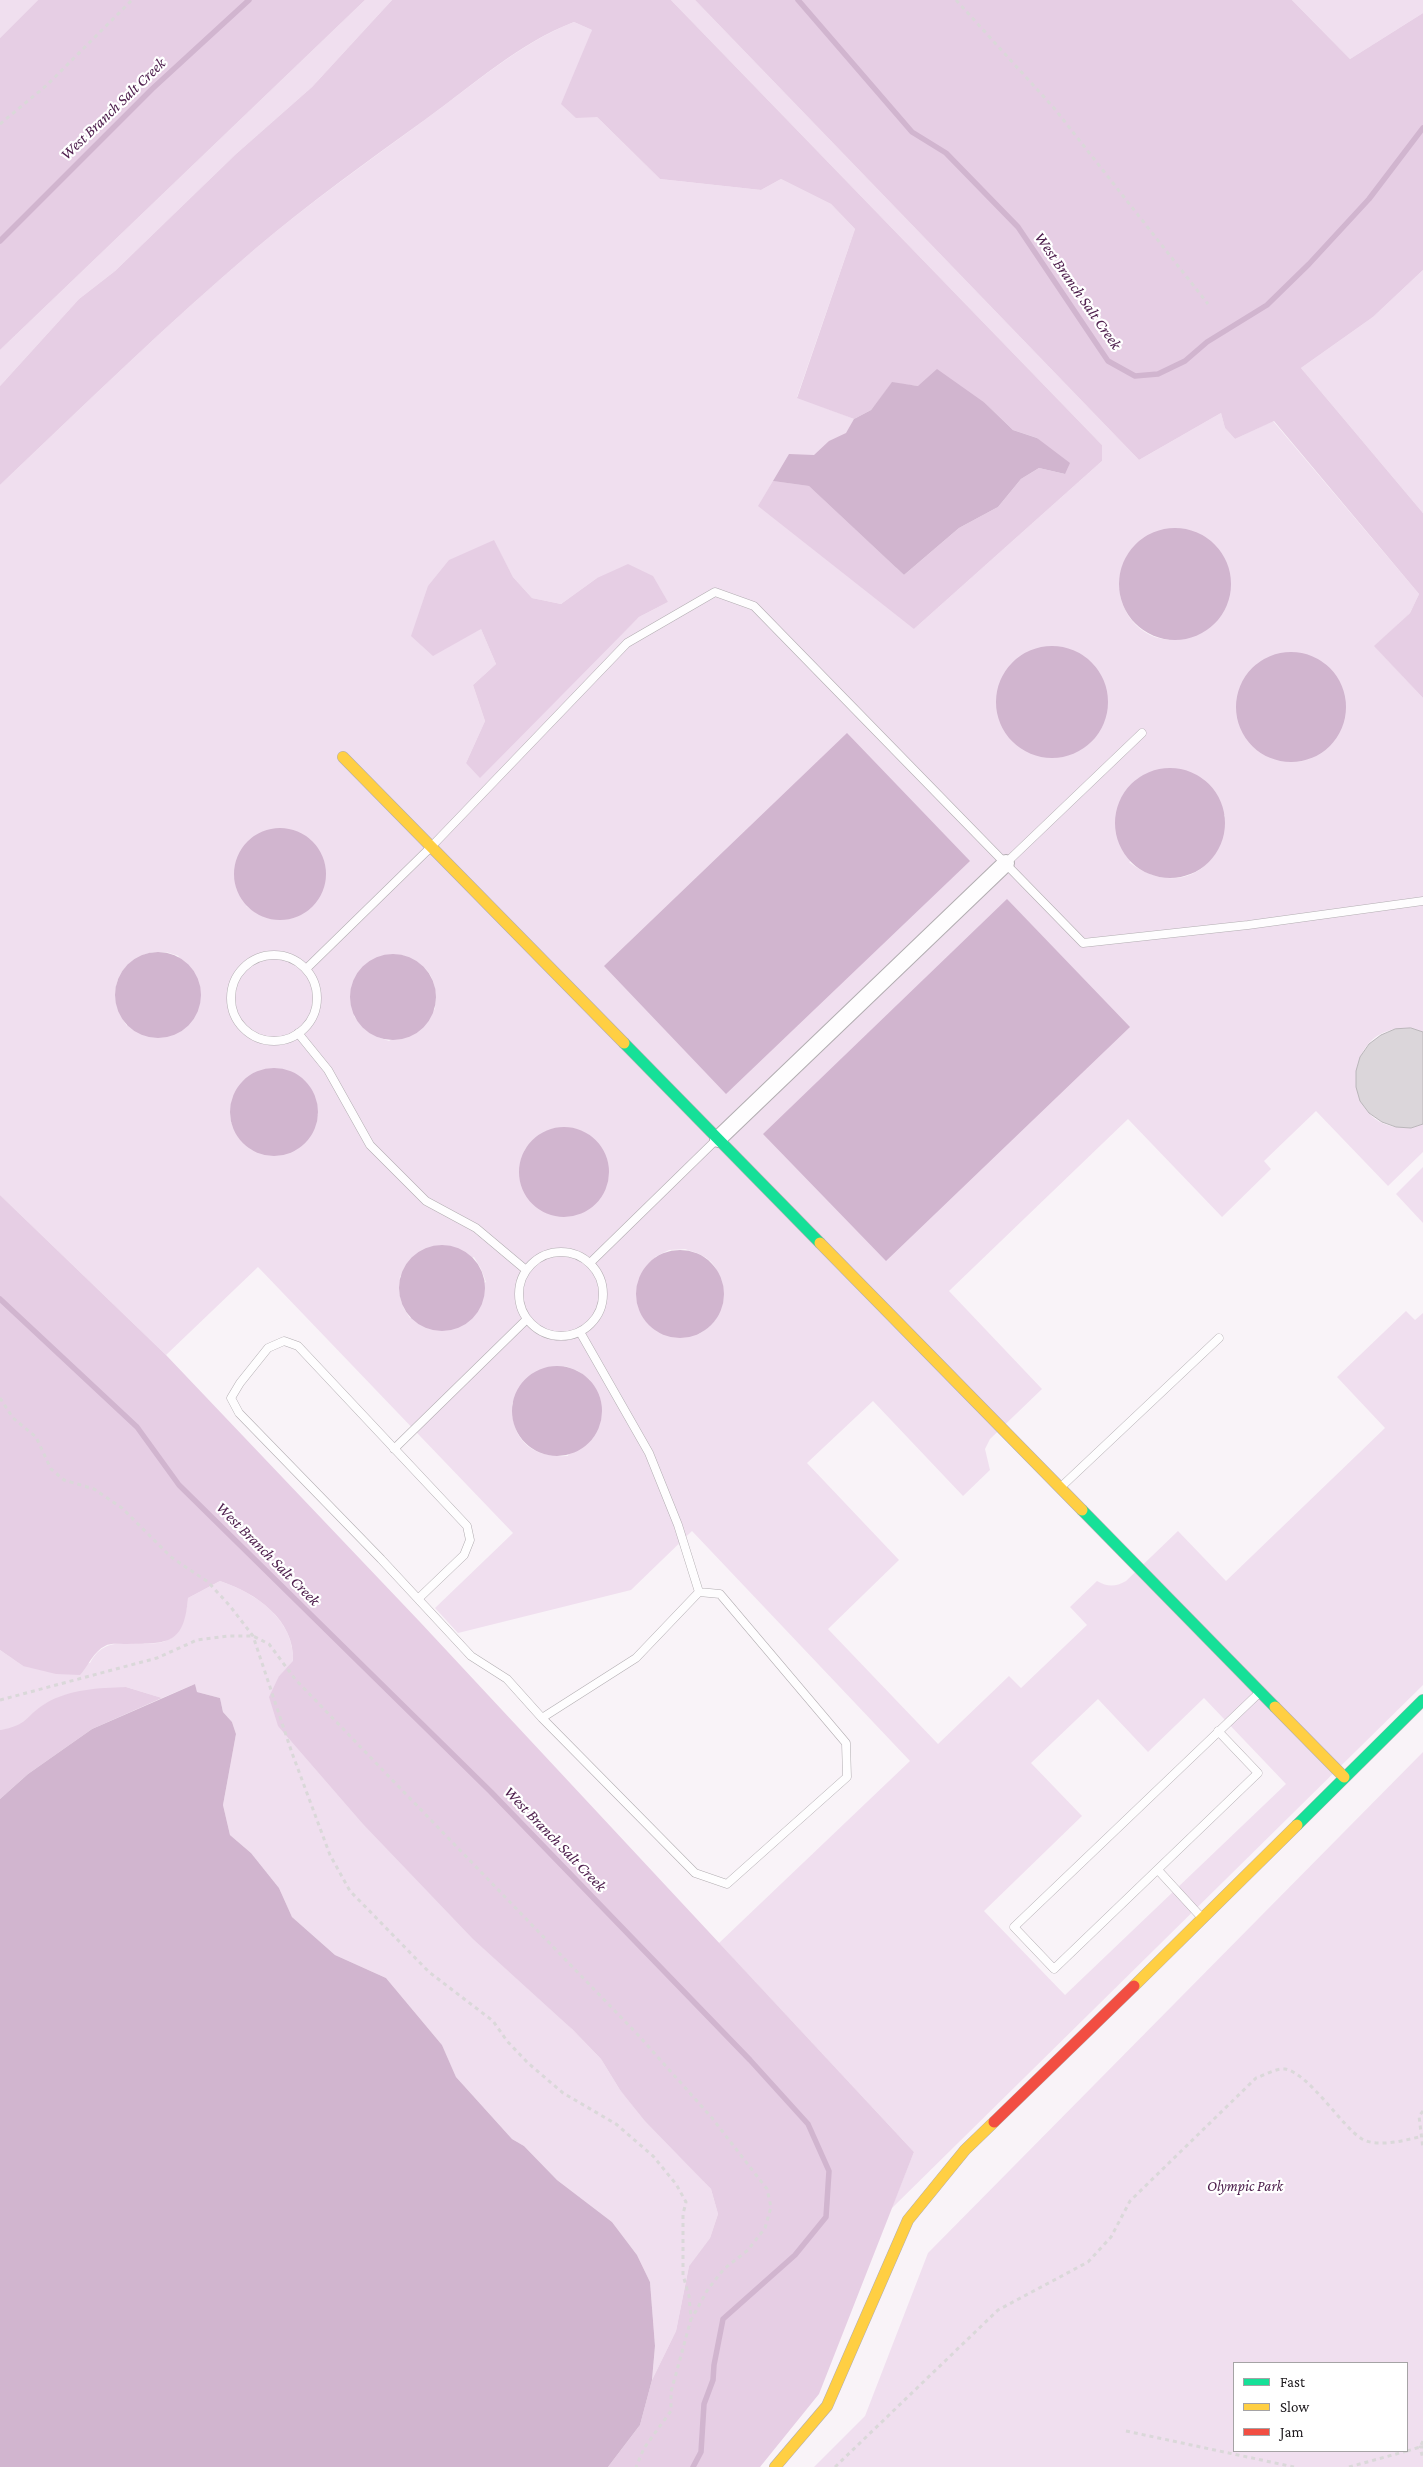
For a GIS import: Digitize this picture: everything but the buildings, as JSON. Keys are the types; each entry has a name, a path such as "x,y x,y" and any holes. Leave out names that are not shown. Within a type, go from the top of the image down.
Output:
{"street":[{"path":"343,757 1344,1777"},
{"path":"718,1139 1006,863"},
{"path":"775,2467 827,2406 908,2220 965,2150 1203,1919 1423,1700"}],"lane":[{"path":"306,969 431,846 627,643 715,592 754,606 1083,943 1248,925 1423,901"},
{"path":"1006,863 1142,733"},
{"path":"266,955 281,955 294,960 306,969 315,988 315,1010 309,1023 298,1033 286,1039 258,1038 246,1031 237,1020 232,1008 231,994 234,981 242,969 252,960 266,955"},
{"path":"298,1033 328,1070 370,1146 426,1201 476,1228 526,1270"},
{"path":"590,1263 718,1139"},
{"path":"564,1252 578,1255 590,1263 599,1274 603,1287 603,1300 599,1314 591,1324 580,1332 567,1336 554,1336 541,1332 522,1312 518,1297 520,1283 526,1270 536,1260 550,1253 564,1252"},
{"path":"394,1449 527,1319"},
{"path":"580,1332 649,1453 678,1525 699,1592"},
{"path":"1060,1488 1219,1338"},
{"path":"418,1599 464,1555 470,1540 467,1526 298,1346 284,1341 268,1348 240,1383 231,1398 239,1413 471,1656 507,1679 542,1718 695,1873 727,1884 847,1777 846,1744 720,1594 699,1592"},
{"path":"542,1718 636,1658 699,1592"},
{"path":"1218,1731 1258,1773 1054,1969 1014,1927 1218,1731 1260,1692"},
{"path":"1158,1870 1203,1919"}],"path":[{"path":"0,124 47,85 132,0"},
{"path":"956,0 1054,108 1208,304"},
{"path":"0,1398 13,1418 36,1437 51,1469 64,1480 94,1489 122,1508 171,1557 208,1582 230,1606 252,1636 292,1753 330,1855 350,1891 429,1972 493,2021 507,2041 528,2063 563,2093 616,2124 653,2156 676,2184 686,2202 684,2214 683,2275 689,2296 691,2319"},
{"path":"0,1700 157,1658 198,1640 228,1636 252,1636 268,1644 295,1679 640,2037 712,2118 766,2188 771,2207 765,2228 748,2250 724,2269 708,2290 691,2319 671,2392 671,2411 644,2448 636,2467"},
{"path":"835,2467 998,2310 1088,2262 1111,2237 1130,2201 1256,2078 1273,2071 1285,2070 1300,2077 1363,2140 1387,2143 1422,2137"},
{"path":"1423,2111 1419,2116 1423,2149"},
{"path":"1126,2431 1294,2467"},
{"path":"1423,2440 1423,2459"},
{"path":"1408,2451 1422,2447"},
{"path":"1349,2467 1403,2452"}],"green space":[{"path":"0,0 38,0 0,38"},
{"path":"365,0 392,0 312,87 236,154 115,271 79,299 0,386 0,350"},
{"path":"671,0 695,0 1139,460 1221,413 1225,428 1235,439 1273,421 1419,594 1410,613 1375,646 1423,698 1423,1032 1394,1030 1373,1039 1361,1057 1357,1078 1361,1100 1373,1117 1394,1127 1423,1124 1423,1152 1388,1186 1316,1111 1264,1161 1271,1169 1222,1217 1128,1119 949,1291 1042,1389 990,1439 985,1449 990,1470 963,1496 873,1401 807,1463 899,1560 828,1629 938,1744 1009,1676 1021,1688 1087,1625 1070,1607 1097,1581 1112,1585 1126,1581 1178,1531 1226,1581 1385,1428 1337,1377 1406,1311 1415,1320 1423,1313 1423,1685 891,2209 914,2152 719,1943 910,1761 692,1531 631,1590 458,1633 435,1608 513,1533 258,1267 166,1355 0,1195 0,485 222,277 296,215 497,66 535,41 574,22 592,30 576,117 597,117 660,179 761,190 781,179 831,204 855,229 797,397 854,419 914,629 1102,461 1102,445","holes":["1151,534 1169,640 1152,636 1140,629 1126,612 1122,601 1119,579 1122,568 1128,554","493,540 513,577 532,598 561,604 597,578 668,602 639,617 611,644 466,763 485,721 473,685 496,664 481,629","1251,745 1304,761 1282,760 1270,756","1225,815 1222,835 1216,852 1206,865 1194,873 1179,878 1163,878 1146,872 1129,862","325,882 312,905 303,913 282,919 270,918 246,906","152,952 166,952 179,956 127,1026 116,1002 115,991 117,981 122,972 139,957","401,955 419,963 430,974 435,990 435,1009 389,1041 374,1035 361,1025 354,1016","256,1072 310,1088 316,1102 318,1115 231,1123 233,1100 243,1082","557,1128 572,1128 585,1133 524,1151 534,1139","685,1249 695,1252 709,1260 717,1270 720,1286 718,1314 710,1326 699,1334 655,1257 669,1250","474,1257 486,1282 410,1318 400,1298 400,1276","565,1366 578,1371 590,1380 568,1456 555,1456 534,1450 520,1437 515,1428 512,1403","1204,1698 1286,1784 1065,1995 984,1911 1082,1816 1031,1763 1098,1699 1148,1752"]},
{"path":"1292,0 1423,0 1423,13 1350,59"},
{"path":"1423,270 1423,513 1301,368 1373,317"},
{"path":"1423,1167 1423,1223 1396,1194"},
{"path":"220,1581 234,1586 259,1601 271,1610 280,1621 288,1633 292,1647 293,1662 279,1676 572,2029 601,2059 620,2090 711,2189 718,2214 710,2238 689,2266 676,2331 652,2380 655,2346 650,2282 637,2255 612,2222 557,2180 524,2146 512,2139 456,2077 442,2045 386,1978 335,1955 292,1917 279,1888 251,1853 230,1835 223,1805 236,1734 232,1722 223,1712 220,1698 197,1692 195,1684 162,1698 126,1687 46,1703 18,1727 0,1730 0,1650 23,1666 90,1663 101,1650 115,1644 160,1643 173,1637 183,1623 188,1598"},
{"name":"Olympic Park","path":"1423,1752 1423,2467 814,2467 865,2416 928,2253"}],"shaded area":[{"path":"38,0 365,0 0,350 0,38"},
{"path":"392,0 671,0 1102,445 1102,461 914,629 758,506 773,481 809,486 904,575 959,528 998,507 1021,479 1039,468 1065,474 1037,438 1013,430 985,403 918,386 892,383 871,410 854,419 797,398 855,229 831,204 781,179 761,190 660,179 597,117 576,118 561,104 592,30 574,22 534,41 515,53 296,215 222,277 0,485 0,386 79,299 115,271 236,154 312,87"},
{"path":"695,0 1292,0 1350,59 1423,13 1423,270 1373,317 1301,368 1423,513 1423,698 1374,646 1410,613 1419,594 1274,421 1235,439 1225,428 1221,413 1139,460"},
{"path":"937,369 985,403 1013,430 1037,438 1070,463 1065,474 1039,468 1021,479 998,507 959,528 904,575 809,486 773,481 789,454 814,455 829,441 846,433 854,419 871,410 892,382 918,386"},
{"path":"1175,528 1196,532 1214,545 1227,563 1231,584 1227,605 1214,623 1196,636 1175,640 1154,636 1136,623 1123,605 1119,584 1123,563 1136,545 1154,532"},
{"path":"494,540 513,577 532,598 561,604 597,578 628,564 653,576 668,602 639,617 480,778 466,763 485,721 473,685 496,664 481,629 433,656 411,636 428,586 449,560"},
{"path":"1052,646 1074,650 1092,662 1104,680 1108,702 1104,724 1092,742 1074,754 1052,758 1030,754 1012,742 1000,724 996,702 1000,680 1012,662 1030,650"},
{"path":"1291,652 1312,656 1330,668 1342,686 1346,707 1342,728 1330,746 1312,758 1291,762 1270,758 1252,746 1240,728 1236,707 1240,686 1252,668 1270,656"},
{"path":"847,733 970,861 726,1094 604,966"},
{"path":"1170,768 1191,772 1209,784 1221,802 1225,823 1221,844 1209,862 1191,874 1170,878 1149,874 1131,862 1119,844 1115,823 1119,802 1131,784 1149,772"},
{"path":"280,828 297,832 312,842 322,857 326,874 322,891 312,906 297,916 280,920 263,916 248,906 238,891 234,874 238,857 248,842 263,832"},
{"path":"1007,899 1130,1027 886,1261 763,1134"},
{"path":"150,952 166,952 175,955 189,964 198,978 201,995 198,1012 189,1026 175,1035 166,1038 150,1038 134,1031 122,1019 115,1003 115,987 122,971 134,959"},
{"path":"393,954 409,957 417,961 429,973 433,981 436,997 433,1013 429,1021 417,1033 409,1037 393,1040 377,1037 369,1033 357,1021 353,1013 350,997 353,981 357,973 369,961 377,957"},
{"path":"274,1068 291,1072 305,1081 314,1095 318,1112 314,1129 305,1143 291,1152 274,1156 257,1152 243,1143 234,1129 230,1112 234,1095 243,1081 257,1072"},
{"path":"564,1127 581,1131 596,1140 605,1155 609,1172 605,1189 596,1204 581,1213 564,1217 547,1213 532,1204 523,1189 519,1172 523,1155 532,1140 547,1131"},
{"path":"0,1195 166,1355 420,1622 914,2152 819,2394 760,2467 608,2467 640,2425 652,2380 676,2331 689,2266 710,2238 718,2214 711,2189 645,2121 620,2090 601,2059 572,2029 473,1939 363,1824 278,1726 269,1697 279,1676 293,1661 292,1646 288,1633 271,1610 247,1593 220,1581 188,1598 182,1626 177,1634 170,1639 162,1642 107,1645 98,1651 80,1675 56,1674 23,1666 0,1650"},
{"path":"434,1245 450,1245 459,1248 473,1257 482,1271 485,1288 482,1305 473,1319 459,1328 450,1331 434,1331 418,1324 406,1312 399,1296 399,1280 406,1264 418,1252"},
{"path":"671,1250 689,1250 705,1257 717,1269 724,1285 724,1303 717,1319 705,1331 689,1338 671,1338 655,1331 643,1319 636,1303 636,1285 643,1269 655,1257"},
{"path":"557,1366 574,1369 589,1379 599,1394 602,1411 599,1428 589,1443 574,1453 557,1456 540,1453 525,1443 515,1428 512,1411 515,1394 525,1379 540,1369"},
{"path":"195,1684 197,1692 220,1698 223,1712 232,1722 236,1734 223,1805 230,1835 251,1853 279,1888 292,1917 335,1955 386,1978 442,2045 456,2077 512,2139 524,2146 557,2180 612,2222 637,2255 650,2282 655,2346 652,2380 640,2425 608,2467 0,2467 0,1799 28,1774 92,1729"},
{"path":"126,1687 162,1698 92,1729 28,1774 0,1799 0,1730 22,1723 39,1708 55,1698 75,1692"}],"waterway":[{"name":"West Branch Salt Creek","path":"0,241 152,89 249,0"},
{"name":"West Branch Salt Creek","path":"798,0 912,132 946,153 1018,227 1108,361 1135,376 1158,374 1185,361 1207,342 1267,305 1309,264 1369,199 1423,128"},
{"name":"West Branch Salt Creek","path":"0,1299 137,1427 179,1485 491,1792 750,2060 808,2124 829,2171 826,2217 795,2255 723,2319 713,2380 704,2404 701,2452 693,2467"}],"traffic: fast":[{"path":"624,1043 820,1243"},
{"path":"1082,1510 1275,1707"},
{"path":"1297,1825 1423,1700"}],"traffic: slow":[{"path":"343,757 624,1043"},
{"path":"820,1243 1082,1510"},
{"path":"1275,1707 1344,1777"},
{"path":"1134,1986 1297,1825"},
{"path":"775,2467 827,2406 908,2220 965,2150 994,2122"}],"traffic: jam":[{"path":"994,2122 1134,1986"}]}
